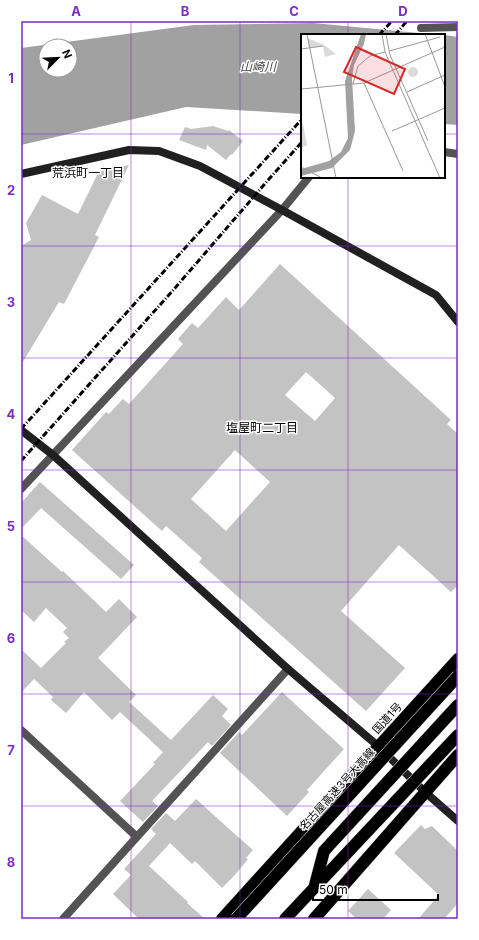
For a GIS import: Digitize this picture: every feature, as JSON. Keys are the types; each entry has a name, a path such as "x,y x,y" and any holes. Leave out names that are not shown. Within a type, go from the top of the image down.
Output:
{"highway":[{"name":"国道1号","path":"222,919 458,659"},
{"name":"名古屋高速3号大高線","path":"236,919 458,676"},
{"path":"314,887 324,851 458,705"},
{"path":"285,919 458,735"},
{"path":"314,919 458,755"}],"street":[{"path":"421,28 458,27"},
{"path":"21,174 129,150 159,151 200,166 436,295 458,322"},
{"path":"445,152 458,154"},
{"path":"21,490 282,210 308,178"},
{"path":"21,430 53,455 288,669 378,746 425,792 458,821"},
{"path":"63,919 288,669"},
{"path":"21,730 137,838"}],"water":[{"name":"山崎川","path":"313,23 429,34 301,34 301,114 186,107 21,145 21,48 38,46 38,78 78,78 78,40 194,25"},
{"path":"445,35 458,37 458,125 445,124"}],"building":[{"path":"213,126 228,131 229,130 243,141 226,160 207,145 206,150 179,140 185,127 191,129"},
{"path":"129,165 95,235 99,237 64,304 59,302 21,365 21,246 31,240 26,223 42,195 78,214 99,171"},
{"path":"280,264 451,420 447,424 458,434 458,585 451,592 399,545 341,611 405,668 366,711 199,562 202,558 166,526 162,531 72,450 106,412 109,414 123,399 129,404 183,344 178,339 192,323 198,328 226,297 239,310","holes":["306,372 335,398 315,421 285,395","235,450 270,482 226,531 191,499"]},
{"path":"40,482 134,565 121,579 41,508 21,529 21,503"},
{"path":"21,535 62,572 63,571 106,612 119,599 137,617 98,658 136,695 129,702 171,740 213,695 228,709 222,716 231,725 212,746 208,742 152,801 158,806 143,822 120,801 155,764 153,763 163,752 120,712 112,720 84,692 66,713 51,700 53,697 34,679 21,693 21,649 41,668 66,643 64,642 69,638 63,632 67,628 46,608 34,622 21,610"},
{"path":"282,692 344,749 307,790 309,792 287,816 220,753 239,732 242,735"},
{"path":"196,799 253,850 246,858 248,859 222,888 195,861 192,864 170,843 149,866 205,919 139,919 113,894 131,875 124,869 156,834 151,829 166,813 175,821"},
{"path":"421,825 425,829 432,826 458,851 458,903 444,919 418,919 439,895 394,853"},
{"path":"368,889 391,910 383,919 357,919 348,911"}],"railway":[{"path":"380,34 392,21"},
{"path":"396,34 407,21"},
{"path":"21,429 301,120"},
{"path":"21,461 175,288 301,143"}],"district":[{"name":"荒浜町一丁目","path":"88,173"},
{"name":"塩屋町二丁目","path":"262,428"}]}
